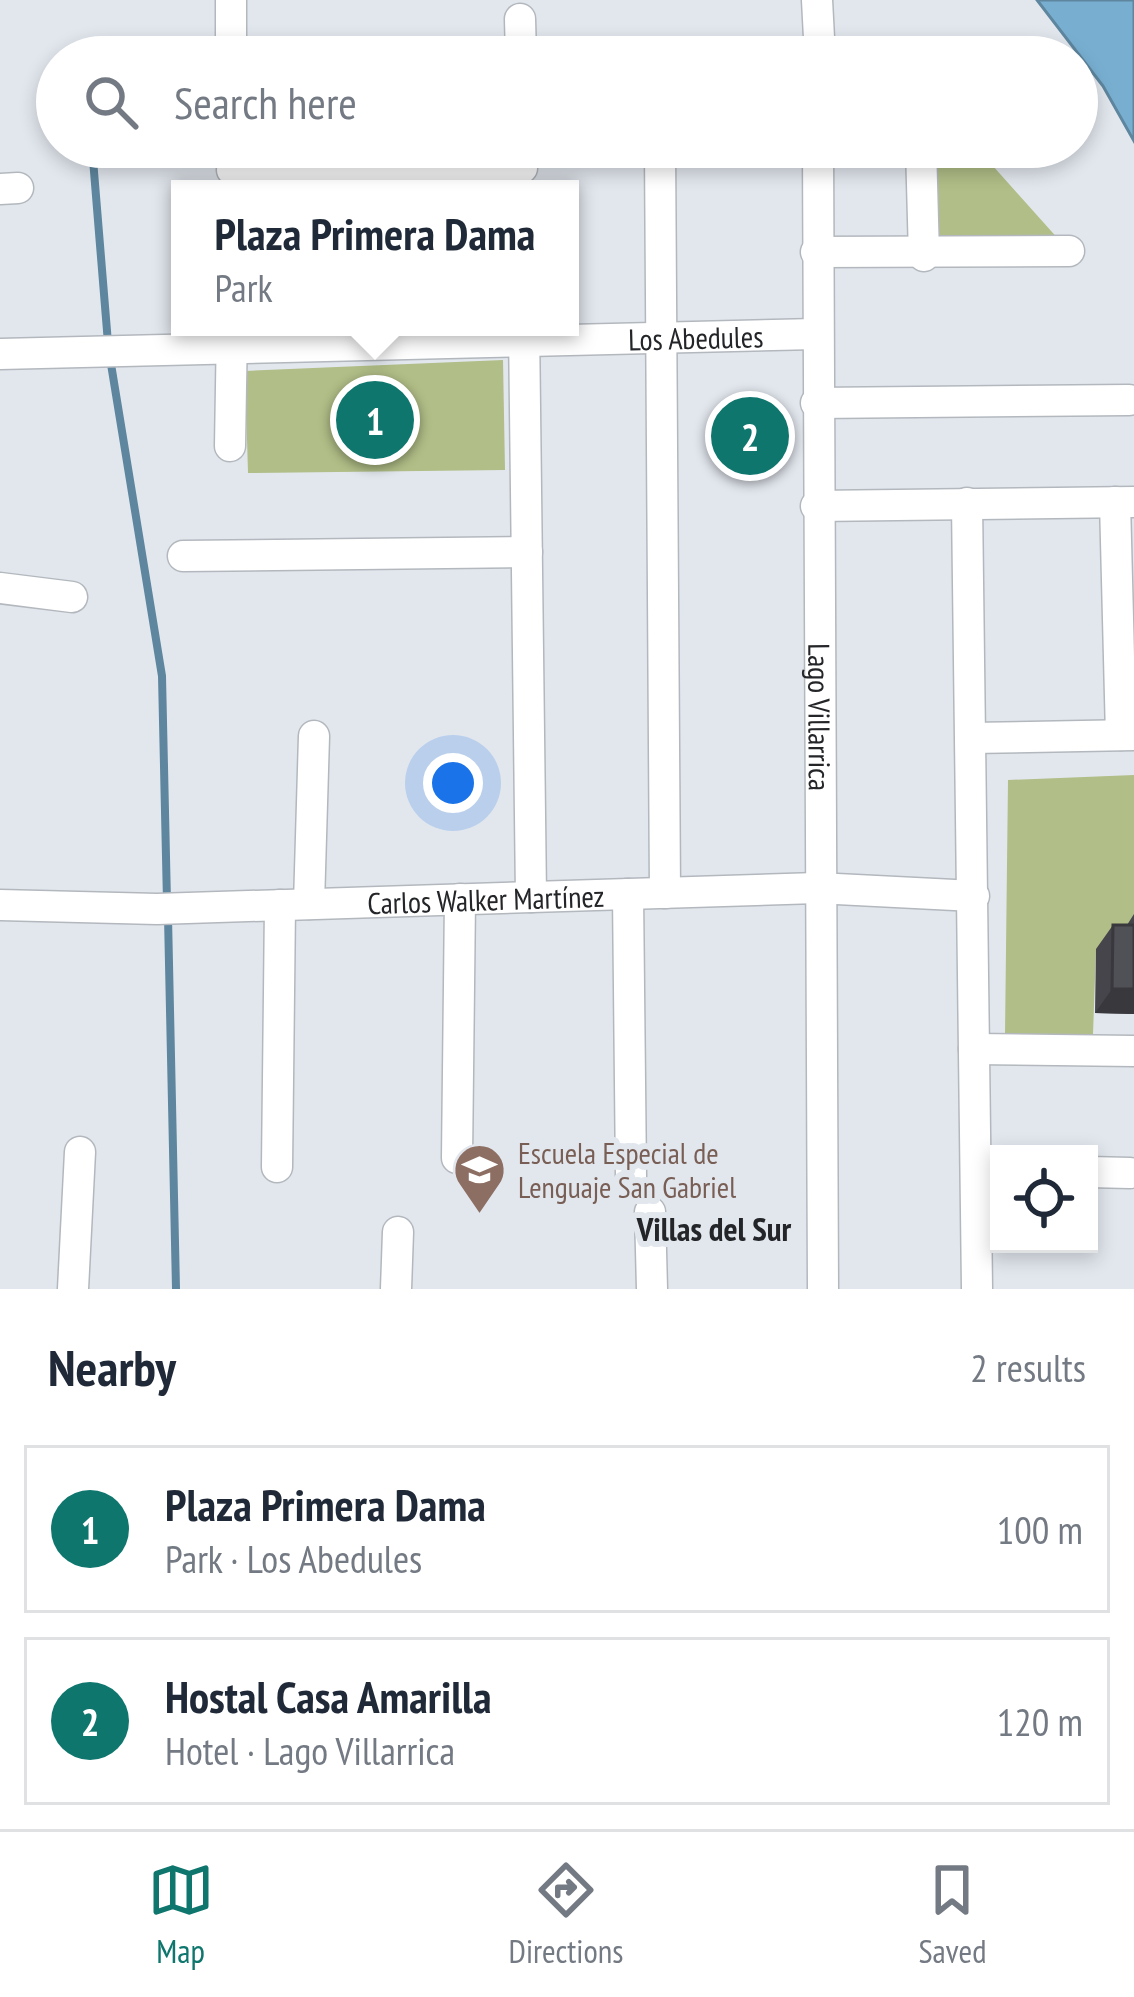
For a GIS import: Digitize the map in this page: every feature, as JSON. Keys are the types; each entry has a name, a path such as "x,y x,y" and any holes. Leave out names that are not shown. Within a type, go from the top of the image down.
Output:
{"street":[{"path":"231,0 231,36"},
{"path":"817,0 819,36"},
{"path":"520,19 520,36"},
{"path":"232,169 522,168"},
{"path":"660,168 665,893"},
{"name":"Lago Villarrica","path":"818,168 817,888 823,1289"},
{"path":"922,168 924,256"},
{"path":"816,252 924,256 1070,251"},
{"name":"Los Abedules","path":"579,336 816,334"},
{"name":"Los Abedules","path":"0,354 93,353 232,337 329,336"},
{"path":"524,336 532,897"},
{"path":"230,446 232,337"},
{"path":"816,403 1129,400"},
{"path":"816,506 1125,502 1128,735 971,738"},
{"path":"967,503 974,1049 987,1168 977,1289"},
{"path":"183,556 527,552"},
{"path":"0,589 72,597"},
{"path":"277,1167 295,904 314,736"},
{"name":"Carlos Walker Martínez","path":"0,905 171,908 817,888 974,896"},
{"path":"628,894 631,1177"},
{"path":"458,1158 460,899"},
{"path":"974,1049 1134,1051"},
{"path":"74,1289 80,1153"},
{"path":"1098,1172 1130,1173"},
{"path":"650,1212 652,1289"},
{"path":"396,1289 398,1232"}],"green space":[{"path":"922,168 995,168 1069,251 924,256"},
{"path":"503,360 505,470 248,473 245,371"},
{"path":"1134,775 1134,934 1096,950 1093,1034 1005,1034 1008,780"}],"water":[{"path":"1037,0 1134,0 1134,141 1098,79 1098,36 1065,36"}],"building":[{"path":"1113,925 1134,925 1134,989 1112,989"}],"waterway":[{"path":"94,168 108,343"},
{"path":"110,358 162,676 167,902"},
{"path":"168,917 176,1289"}],"place":[{"name":"Plaza Primera Dama","path":"375,420"},
{"name":"Hostal Casa Amarilla","path":"750,436"},
{"name":"Escuela Especial de Lenguaje San Gabriel","path":"479,1215"}],"district":[{"name":"Villas del Sur","path":"714,1228"}]}
